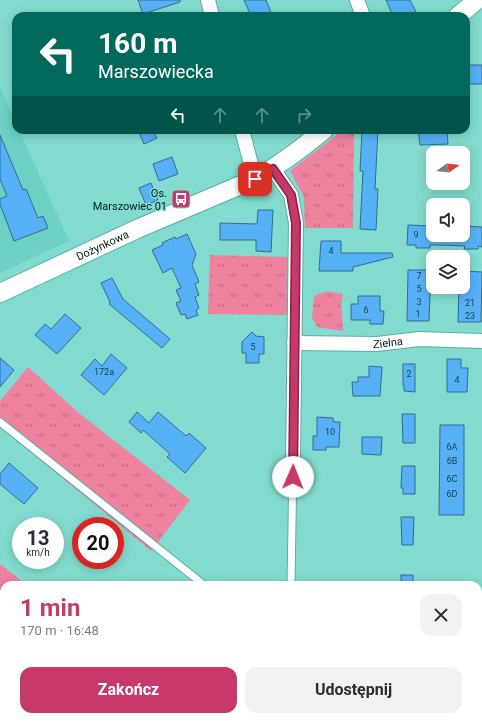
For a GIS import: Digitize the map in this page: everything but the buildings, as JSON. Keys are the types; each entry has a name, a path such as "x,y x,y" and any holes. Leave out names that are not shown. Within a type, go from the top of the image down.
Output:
{"street":[{"path":"208,0 211,12"},
{"path":"357,0 362,12"},
{"path":"463,12 477,0"},
{"path":"243,134 255,179"},
{"name":"Dożynkowa","path":"0,293 137,228 255,179 273,169 299,151 319,134"},
{"path":"273,169 291,195 296,223 293,462"},
{"name":"Zielna","path":"294,343 377,344 419,339 482,341"}],"lane":[{"path":"0,422 199,581"},
{"path":"290,581 293,462"}],"shaded area":[{"path":"0,86 12,114 12,134 21,134 69,241 0,273"}],"green space":[{"path":"338,134 354,134 353,228 305,228 304,197 290,171"},
{"path":"210,255 288,257 290,315 208,314"},
{"path":"327,291 343,294 341,304 343,331 317,327 312,318 314,296"},
{"path":"28,367 80,414 190,500 151,551 124,529 124,517 110,517 0,427 0,401"},
{"path":"0,564 22,581 0,581"}],"place":[{"name":"Os. Marszowiec 01","path":"181,199"}],"route":[{"path":"255,179 273,169 291,195 296,223 293,477"}]}
